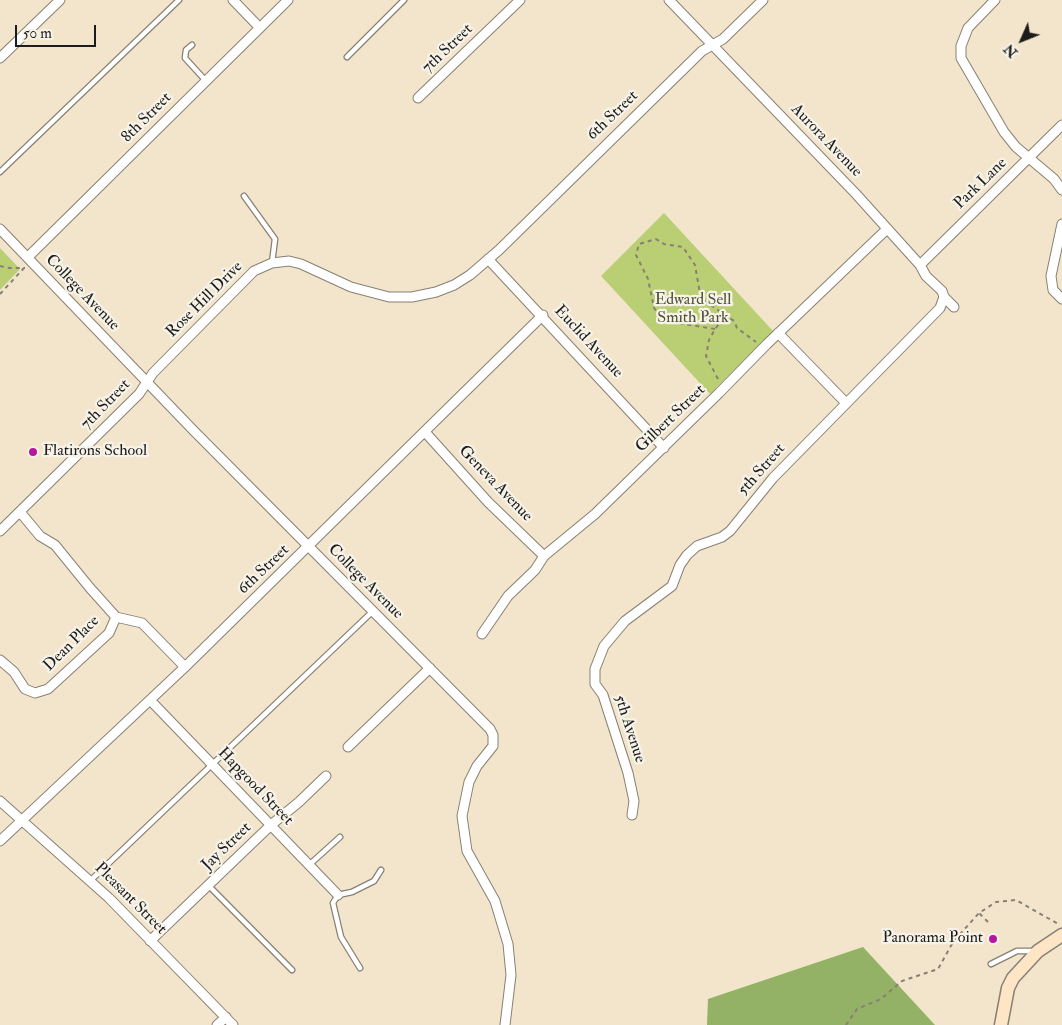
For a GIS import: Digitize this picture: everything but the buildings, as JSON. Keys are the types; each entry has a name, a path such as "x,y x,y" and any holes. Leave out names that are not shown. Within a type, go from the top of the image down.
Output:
{"street":[{"path":"0,58 60,0"},
{"path":"233,0 260,28"},
{"name":"8th Street","path":"30,260 288,0"},
{"name":"7th Street","path":"418,98 520,0"},
{"name":"Aurora Avenue","path":"669,0 920,264 926,276 942,291 944,298 954,307"},
{"name":"6th Street","path":"488,259 700,52 723,39 763,0"},
{"path":"995,0 968,28 961,46 965,67 1004,132 1028,158 1054,179 1062,190"},
{"name":"Park Lane","path":"920,264 1062,125"},
{"path":"1062,224 1051,276 1053,290 1062,300"},
{"name":"College Avenue","path":"0,229 148,383 490,729 493,735 492,746 477,766 469,782 462,816 467,851 495,901 508,944 511,975 506,1025"},
{"name":"Gilbert Street","path":"482,634 508,596 535,570 544,556 595,514 720,393 778,333 887,229"},
{"name":"Rose Hill Drive","path":"148,383 153,373 254,271 272,263 289,261 301,264 370,294 389,297 412,297 436,292 454,285 470,275 488,259"},
{"name":"Euclid Avenue","path":"488,259 543,315 664,448"},
{"name":"5th Street","path":"600,653 612,635 625,621 672,586 680,565 687,555 697,546 722,537 730,531 773,478 940,308 944,298"},
{"name":"6th Street","path":"0,841 185,668 543,315"},
{"path":"778,333 846,403"},
{"name":"7th Street","path":"0,531 148,383"},
{"name":"Geneva Avenue","path":"425,432 488,502 544,556"},
{"path":"20,512 40,536 55,545 116,617 142,623 185,668"},
{"name":"Dean Place","path":"0,660 14,672 25,689 35,693 48,689 109,633 116,617"},
{"name":"5th Avenue","path":"600,653 595,669 596,684 603,695 628,774 634,801 632,816"},
{"path":"348,747 430,668"},
{"name":"Hapgood Street","path":"150,700 338,895"},
{"name":"Jay Street","path":"150,941 271,825 326,776"},
{"name":"Pleasant Street","path":"0,801 90,881 233,1025"},
{"path":"1001,1025 1008,988 1013,978 1038,950 1062,935"},
{"path":"217,1025 226,1017"}],"lane":[{"path":"0,172 179,0"},
{"path":"347,57 404,0"},
{"path":"192,45 186,50 185,58 206,81"},
{"path":"244,196 275,239 272,263"},
{"path":"90,881 373,611"},
{"path":"309,866 340,837"},
{"path":"360,968 337,927 333,903 338,895 352,892 374,881 381,870"},
{"path":"208,885 292,970"},
{"path":"991,964 1017,951 1038,950"}],"path":[{"path":"714,329 671,322 659,315 654,308 648,279 636,255 640,244 656,239 664,244 683,247 695,265 700,294 706,302 726,315 737,328 763,348"},
{"path":"0,294 30,260"},
{"path":"0,266 24,268"},
{"path":"720,393 714,385 719,378 718,375 706,356 709,340 714,329 726,315"},
{"path":"846,1025 857,1009 881,999 902,981 938,969 953,942 979,913 996,902 1016,900 1062,926"},
{"path":"979,913 988,922"}],"green space":[{"name":"Edward Sell Smith Park","path":"664,213 773,331 710,394 601,276"},
{"path":"0,248 20,269 0,290"},
{"path":"863,947 935,1025 707,1025 708,999"}],"place":[{"name":"Flatirons School","path":"33,452"},
{"name":"Panorama Point","path":"993,939"}]}
